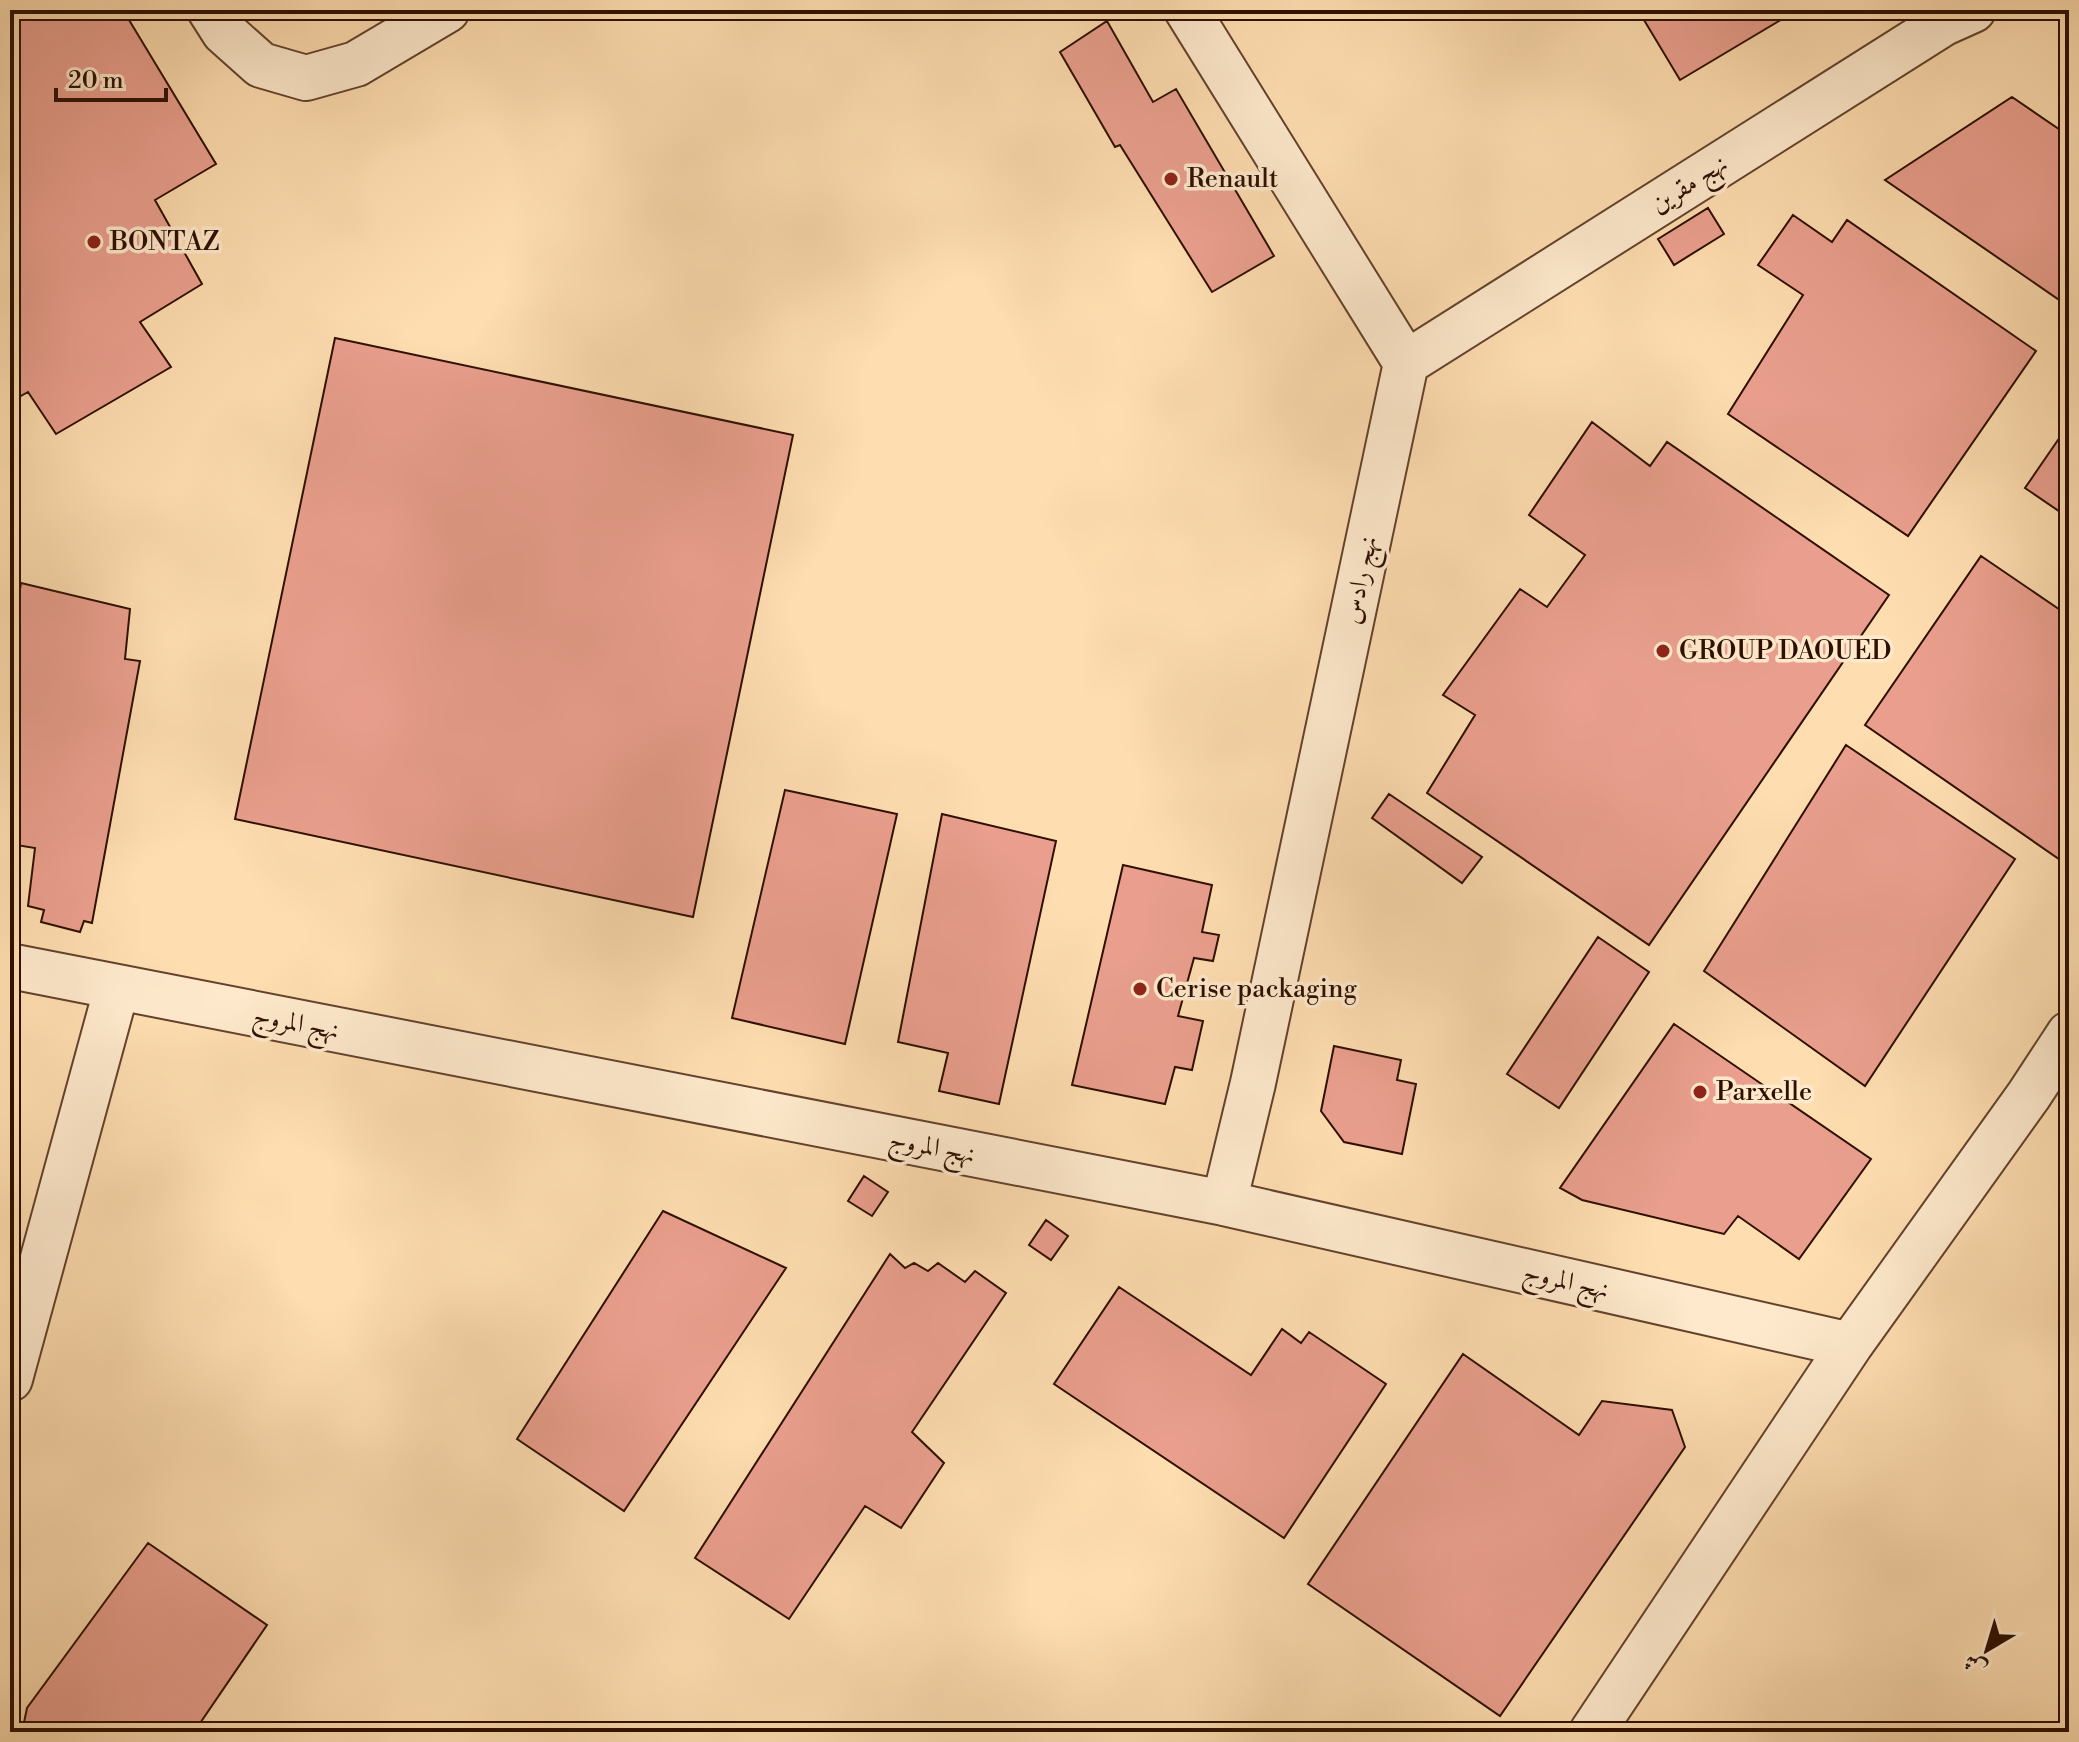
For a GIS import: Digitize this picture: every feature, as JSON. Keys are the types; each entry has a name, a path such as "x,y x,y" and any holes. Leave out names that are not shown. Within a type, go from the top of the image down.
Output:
{"lane":[{"path":"210,10 224,32 261,65 306,78 356,64 447,10"},
{"path":"1187,10 1406,363"},
{"name":"نهج مقرين","path":"1406,363 1944,23 1973,10"},
{"name":"نهج رادس","path":"1224,1203 1253,1083 1406,363"},
{"name":"نهج المروج","path":"10,966 1224,1203 1850,1345"},
{"path":"10,1379 117,987"},
{"path":"1592,1732 1850,1345 2029,1095 2069,1034"}],"building":[{"name":"BONTAZ","path":"10,10 123,10 216,164 155,200 202,284 140,322 171,367 56,434 28,392 10,402"},
{"path":"1638,10 1786,10 1789,15 1680,80"},
{"path":"1107,21 1153,102 1176,89 1274,256 1212,292 1120,145 1115,147 1060,52"},
{"path":"2012,97 2069,136 2068,306 1885,180"},
{"path":"1708,208 1724,234 1674,265 1658,239"},
{"path":"1793,215 1832,242 1847,220 2036,351 1908,536 1728,414 1803,295 1758,265"},
{"path":"335,338 793,435 693,917 235,819"},
{"name":"GROUP DAOUED","path":"1592,422 1650,466 1667,442 1889,595 1649,945 1427,793 1475,715 1443,695 1520,589 1547,607 1585,555 1529,515"},
{"path":"2069,424 2069,518 2025,488"},
{"path":"1981,556 2069,616 2069,866 1865,725"},
{"path":"21,583 130,609 125,659 140,661 92,923 84,921 80,932 41,922 44,910 28,906 35,848 10,844 10,647"},
{"path":"1846,745 2015,859 1865,1086 1704,971"},
{"path":"785,790 897,814 845,1044 732,1018"},
{"path":"1389,794 1482,857 1462,883 1372,818"},
{"path":"942,814 1056,841 999,1104 939,1091 948,1053 898,1042"},
{"name":"Cerise packaging","path":"1123,865 1212,885 1202,932 1219,935 1213,961 1194,958 1178,1016 1203,1021 1192,1070 1175,1067 1165,1104 1072,1085"},
{"path":"1598,937 1649,972 1559,1108 1507,1074"},
{"name":"Parxelle","path":"1674,1024 1871,1159 1799,1259 1738,1216 1724,1234 1582,1200 1560,1188"},
{"path":"1334,1046 1401,1060 1397,1080 1416,1084 1402,1154 1344,1142 1321,1111"},
{"path":"10,1052 18,1064 10,1096"},
{"path":"864,1176 888,1192 872,1216 848,1201"},
{"path":"663,1211 786,1268 624,1511 517,1439"},
{"path":"1046,1220 1068,1236 1051,1260 1029,1245"},
{"path":"890,1254 905,1268 914,1263 928,1271 938,1263 965,1282 975,1271 1006,1293 912,1432 944,1463 901,1528 865,1506 789,1619 695,1558"},
{"path":"1119,1287 1251,1375 1282,1329 1301,1343 1309,1332 1386,1384 1284,1538 1054,1384"},
{"path":"1463,1354 1579,1435 1602,1401 1672,1410 1685,1447 1500,1716 1308,1584"},
{"path":"148,1543 267,1625 194,1732 22,1732 27,1708"}],"place":[{"name":"Renault","path":"1171,179"},
{"name":"BONTAZ","path":"94,242"},
{"name":"GROUP DAOUED","path":"1663,651"},
{"name":"Cerise packaging","path":"1140,989"},
{"name":"Parxelle","path":"1700,1092"}]}
